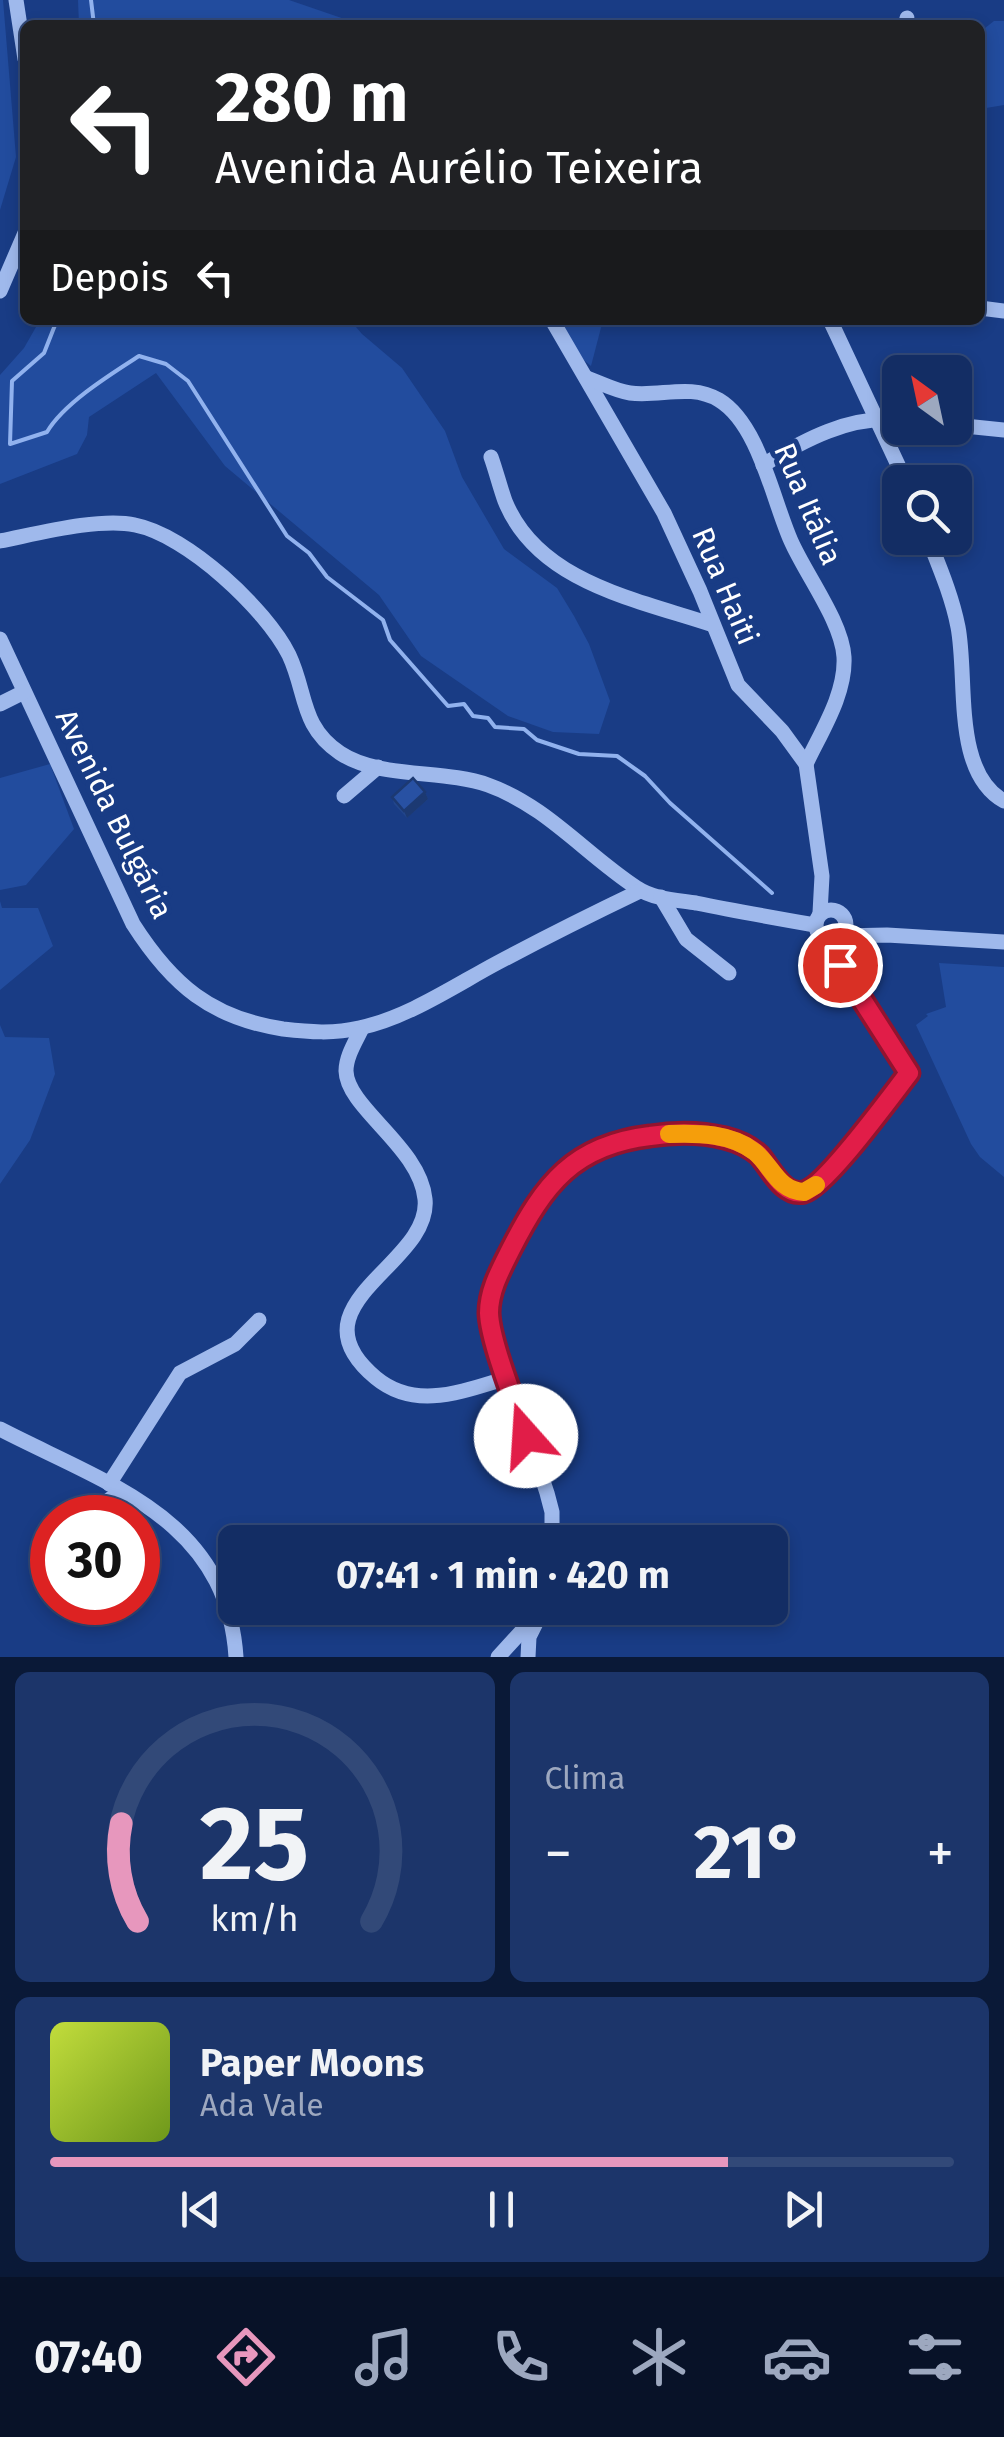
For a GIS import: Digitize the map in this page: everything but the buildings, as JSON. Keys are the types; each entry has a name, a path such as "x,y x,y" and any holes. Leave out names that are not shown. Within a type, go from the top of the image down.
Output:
{"street":[{"path":"16,0 20,26"},
{"path":"0,292 20,245"},
{"name":"Rua Haiti","path":"555,325 664,513 738,685 806,764 822,876 820,926"},
{"path":"835,325 899,465"},
{"name":"Rua Itália","path":"587,378 633,394 690,390 716,398 735,414 763,465 790,540 839,630 844,655 838,694 806,764"},
{"path":"763,465 809,437 882,418"},
{"path":"972,427 1004,430"},
{"path":"491,457 506,504 527,536 559,567 590,584 713,625"},
{"path":"0,541 118,523 153,530 184,548 248,603 276,634 291,660 312,727 342,754 378,767 487,784 556,822 640,891 820,926 830,940 841,936 887,935 1004,942"},
{"path":"934,555 958,626 965,719 977,774 991,794 1004,801"},
{"name":"Avenida Bulgária","path":"0,639 134,924 167,971 214,1009 236,1019 305,1032 362,1028 408,1010 640,891"},
{"path":"0,704 24,692"},
{"path":"344,796 378,767"},
{"name":"Rua Haiti","path":"822,876 844,917"},
{"path":"661,897 686,939 729,973"},
{"path":"820,926 828,909 887,935"},
{"path":"841,936 846,928 844,917"},
{"path":"552,1525 548,1493 489,1318 490,1297 534,1205 558,1175 577,1160 627,1138 700,1133 744,1145 788,1188 804,1192 824,1179 909,1073 820,926"},
{"path":"362,1028 346,1075 352,1091 398,1142 412,1164 426,1200 416,1231 352,1309 346,1333 351,1352 377,1380 406,1396 455,1394 507,1378"},
{"path":"107,1495 180,1373 235,1344 260,1320"},
{"path":"0,1429 142,1500 185,1534 207,1563 225,1597 236,1657"},
{"path":"498,1657 528,1625"},
{"path":"528,1657 529,1637 535,1625"}],"shaded area":[{"path":"0,0 16,157 0,210"},
{"path":"78,0 289,0 347,20 79,20"},
{"path":"994,21 1004,21 1004,105 985,108 985,28"},
{"path":"37,325 354,325 402,368 445,431 462,477 504,549 557,588 574,616 610,701 599,734 553,732 508,716 421,656 379,595 225,466 156,373 89,417 87,435 77,454 0,484 0,375 24,348"},
{"path":"561,325 602,325 591,366 575,353"},
{"path":"50,764 74,829 26,885 0,890 0,778"},
{"path":"0,901 2,908 38,908 53,946 0,990"},
{"path":"939,963 1004,967 1004,1177 971,1144 916,1025 926,1014 946,1007"},
{"path":"0,1025 5,1037 49,1038 55,1074 30,1140 0,1184"}],"waterway":[{"path":"91,0 93,20"},
{"path":"55,325 44,353 12,381 10,444 47,432 76,400 139,356 166,364 188,381 287,536 309,553 327,577 383,620 390,640 448,706 464,704 473,716 488,718 495,727 524,729 537,740 579,754 617,756 645,776 772,893"}],"slow traffic":[{"path":"669,1134 700,1133 728,1138 757,1154 788,1188 804,1192 816,1185"}],"route":[{"path":"526,1436 489,1318 490,1297 526,1216 558,1175 577,1160 627,1138 700,1133 728,1138 757,1154 778,1180 796,1192 804,1192 824,1179 909,1073 840,965"}]}
